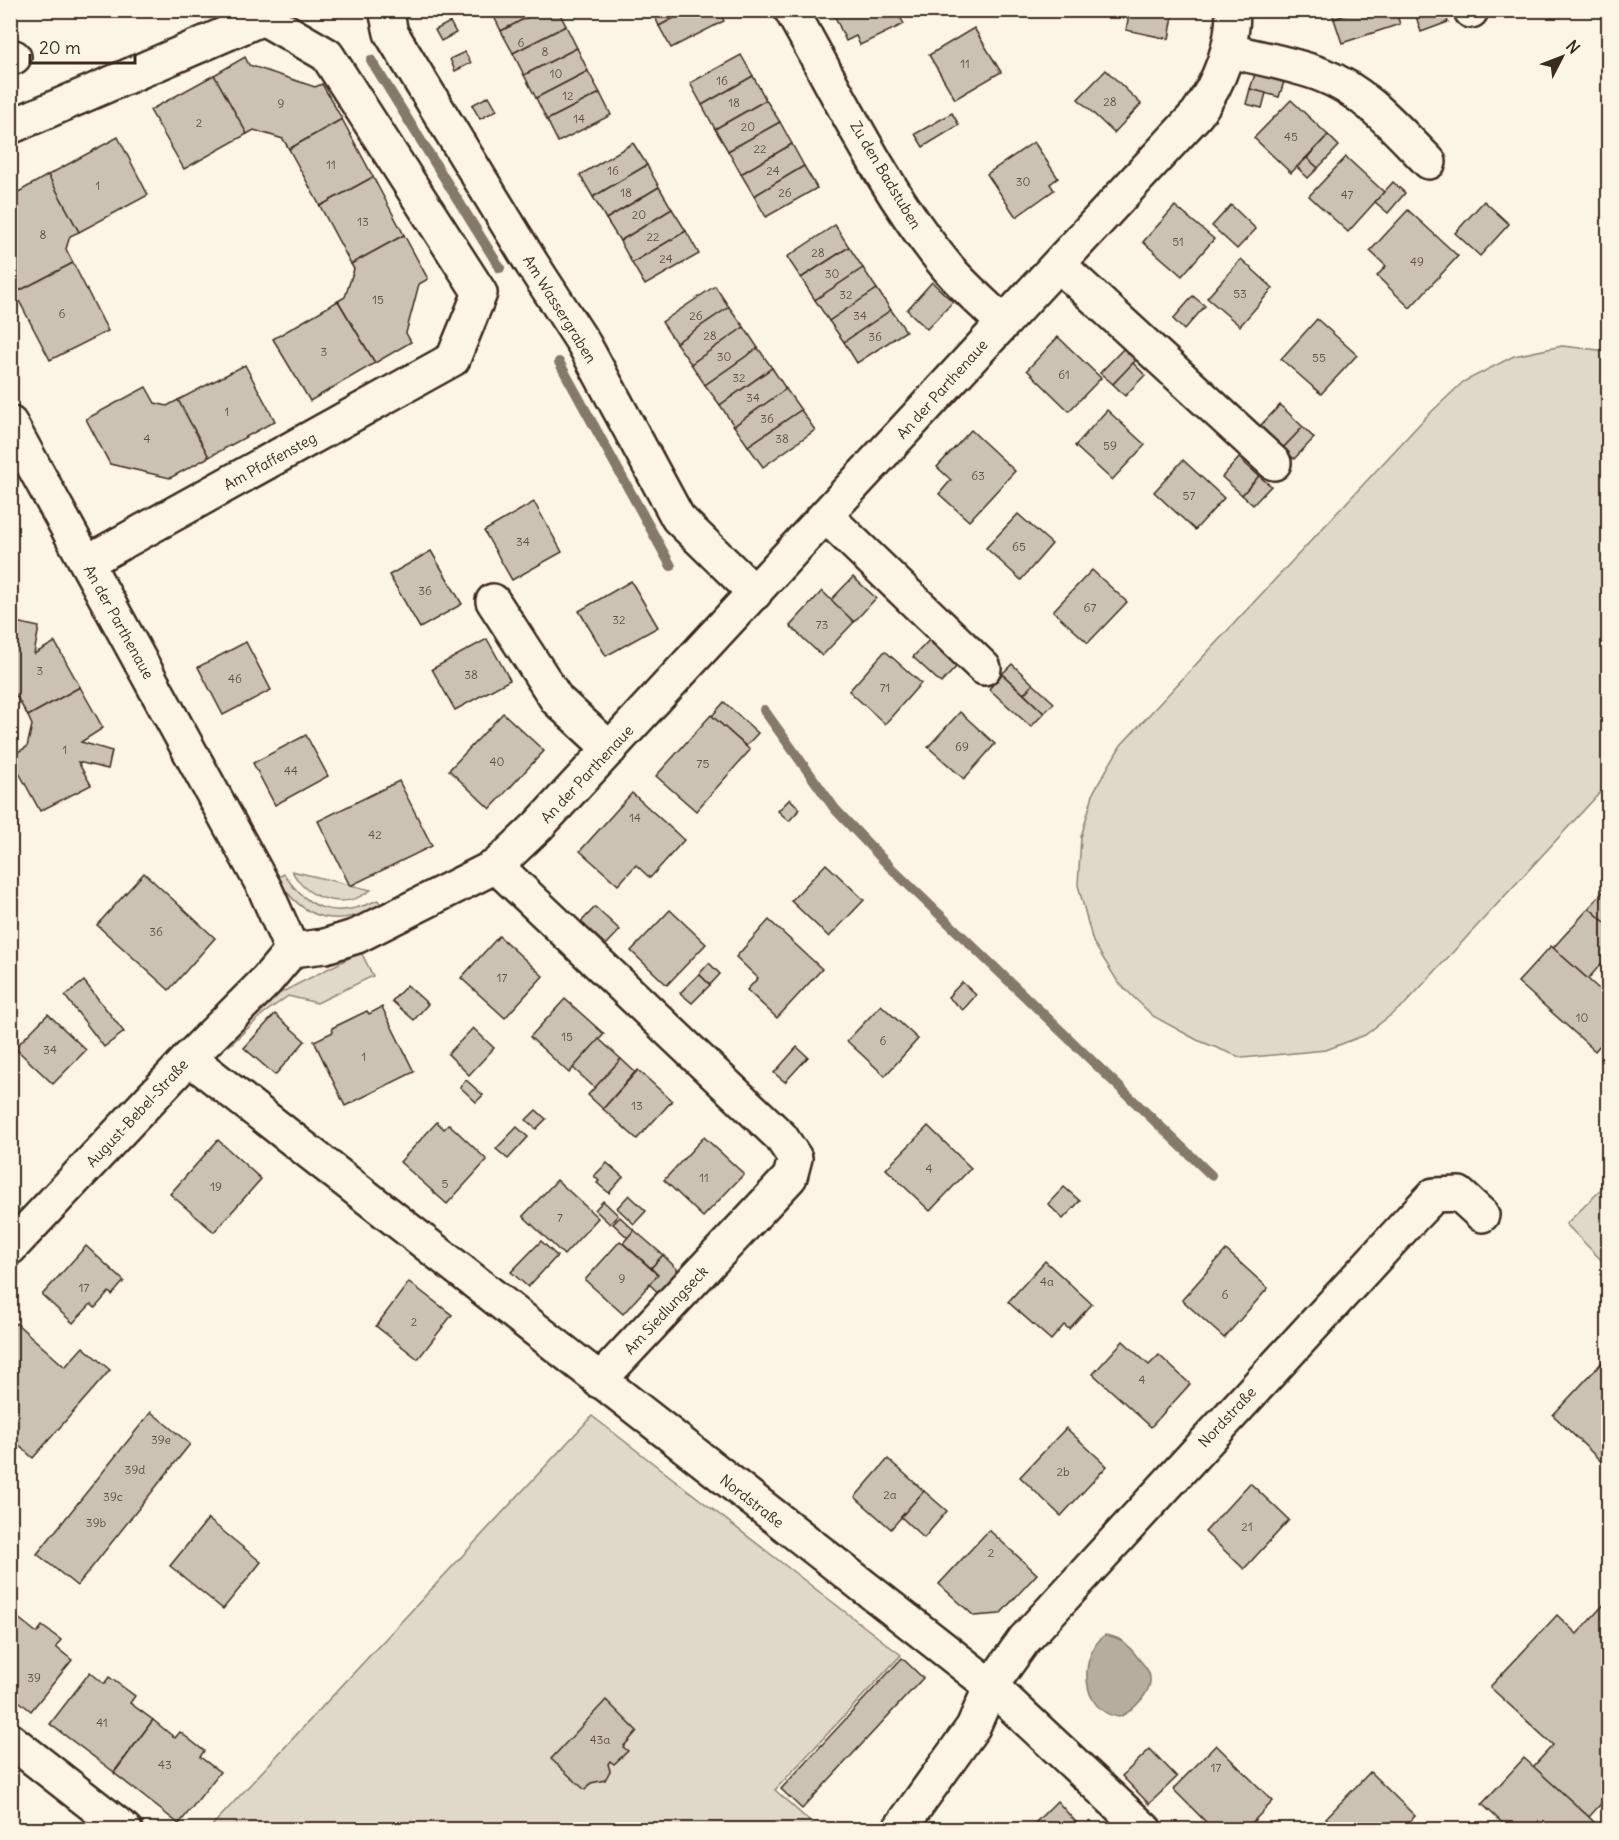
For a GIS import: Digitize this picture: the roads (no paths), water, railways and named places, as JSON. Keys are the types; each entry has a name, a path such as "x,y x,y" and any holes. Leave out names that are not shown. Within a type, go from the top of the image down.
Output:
{"street":[{"name":"Am Wassergraben","path":"386,10 391,33 532,264 584,344 678,518 755,593"},
{"name":"Zu den Badstuben","path":"791,10 883,172 924,237 949,269 1003,323"},
{"name":"An der Parthenaue","path":"10,423 265,889 292,950 325,946 357,936 496,866 610,749 1197,114 1215,88 1228,51 1233,10"},
{"path":"10,127 261,14"},
{"name":"Am Pfaffensteg","path":"87,562 453,359 480,293 327,55 261,14"},
{"path":"1228,51 1323,75 1348,89 1374,108 1430,162"},
{"path":"1059,265 1274,463"},
{"path":"826,516 984,668"},
{"path":"493,601 558,700 610,749"},
{"name":"Am Siedlungseck","path":"496,866 781,1137 795,1158 790,1177 599,1381"},
{"name":"August-Bebel-Straße","path":"10,1248 189,1058 266,981 292,950"},
{"path":"189,1058 599,1381"},
{"name":"Nordstraße","path":"898,1830 973,1727 991,1686 1023,1640 1434,1195 1459,1194 1482,1215"},
{"name":"Nordstraße","path":"599,1381 991,1686 1145,1830"},
{"path":"10,1740 125,1830"}],"waterway":[{"path":"371,60 500,268"},
{"path":"559,362 671,566"},
{"path":"764,710 835,809 890,867 1211,1175"}]}
